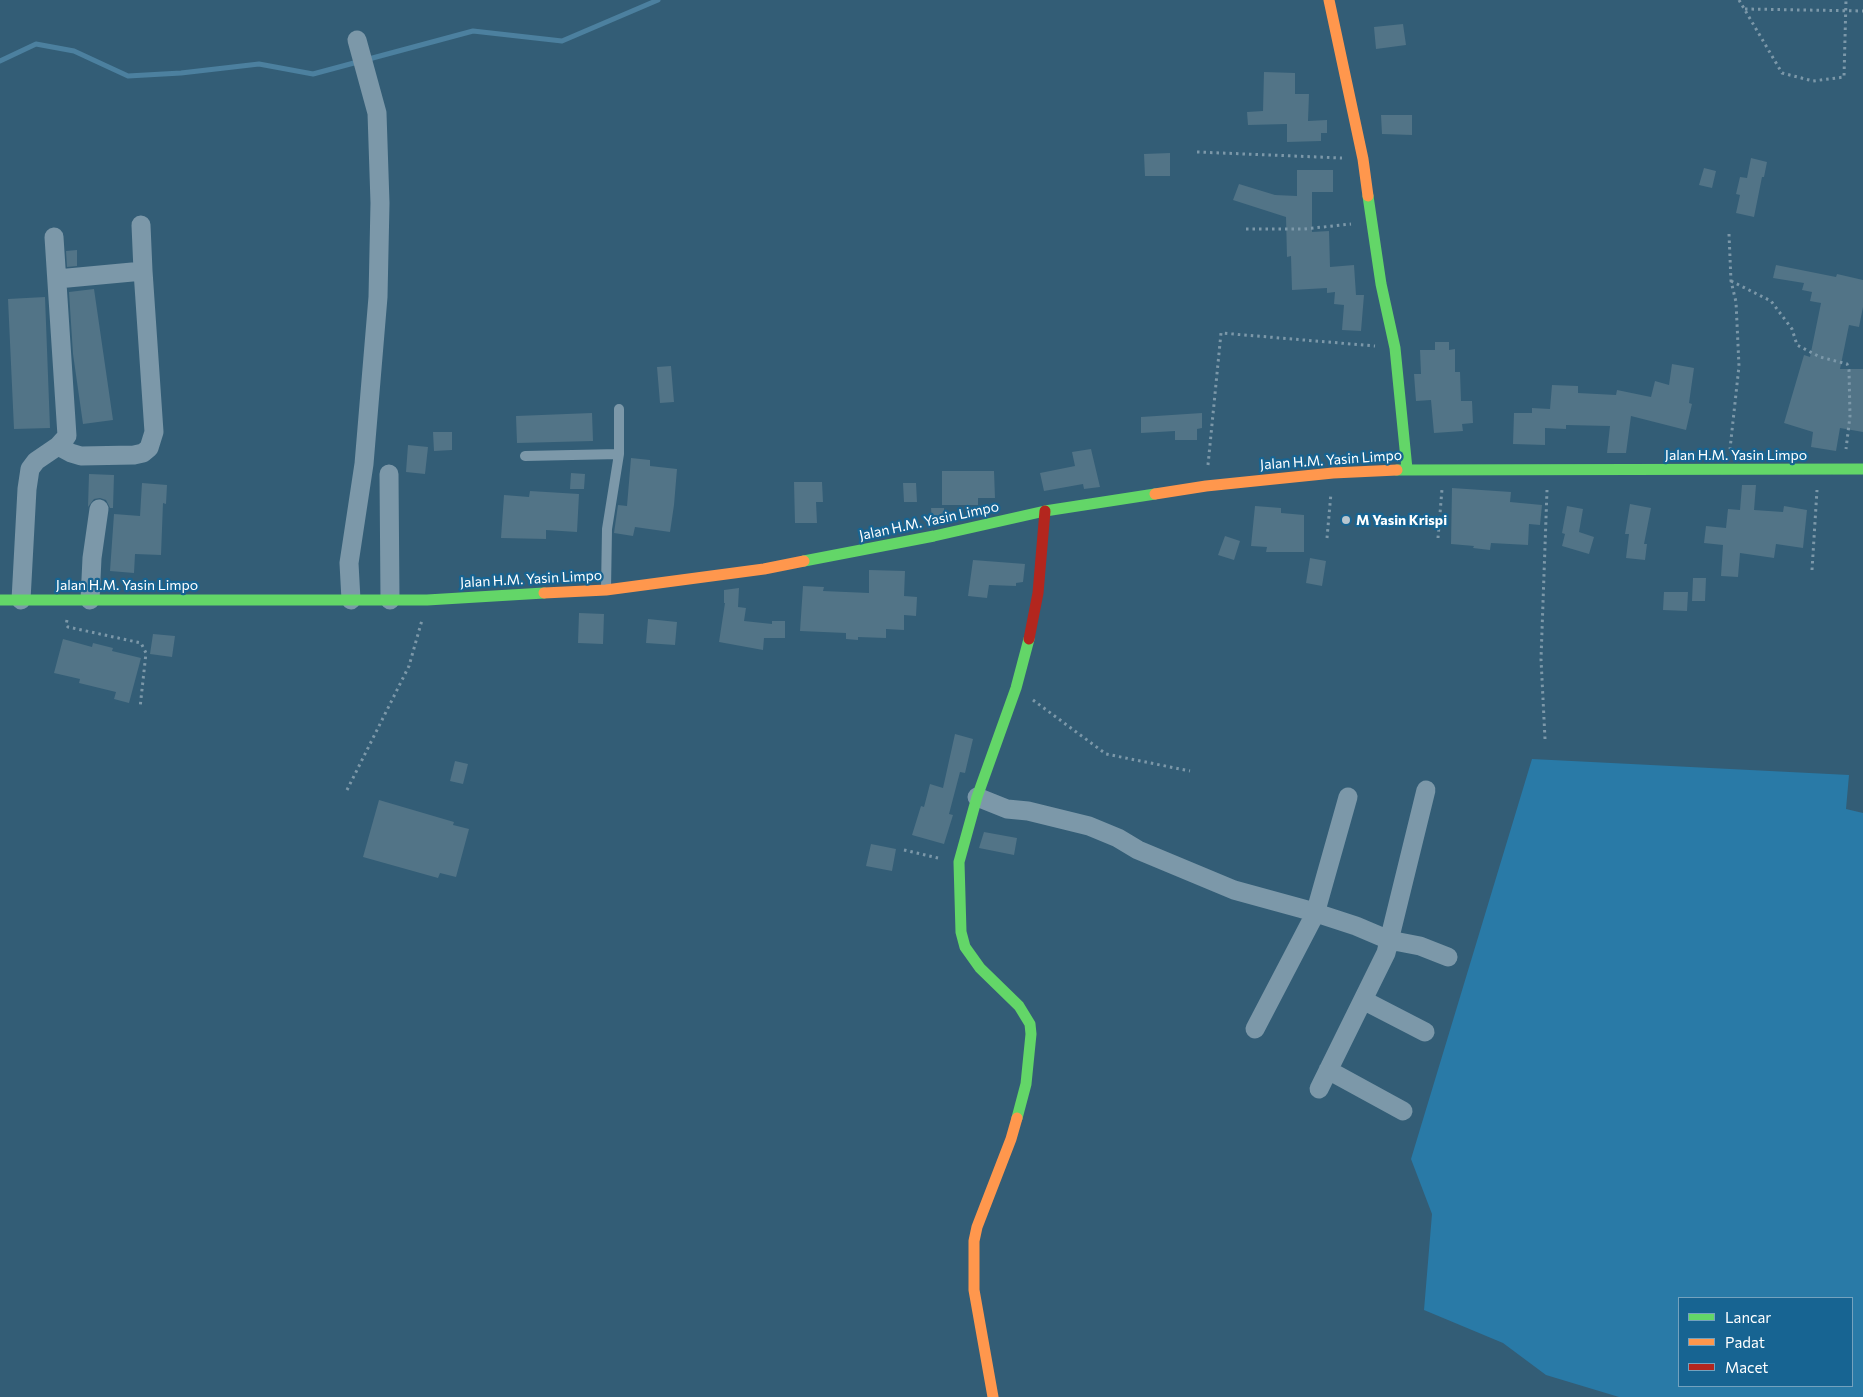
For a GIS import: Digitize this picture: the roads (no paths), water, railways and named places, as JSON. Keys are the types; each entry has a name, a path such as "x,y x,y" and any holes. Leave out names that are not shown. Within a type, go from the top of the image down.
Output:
{"main road":[{"path":"1329,0 1363,159 1381,284 1395,348 1407,469"},
{"name":"Jalan H.M. Yasin Limpo","path":"0,600 427,600 606,590 764,569 934,536 1045,511 1206,486 1333,473 1407,469 1863,469"},
{"path":"993,1397 974,1290 974,1241 977,1227 1011,1139 1026,1084 1031,1034 1030,1024 1019,1006 980,968 965,948 961,932 959,862 977,797 1016,688 1029,641 1038,593 1045,511"}],"street":[{"path":"351,600 349,564 364,464 378,297 380,203 377,113 357,40"},
{"path":"58,446 71,453 95,456 134,456 143,454 150,448 154,432 141,225"},
{"path":"21,600 27,489 30,469 41,456 58,446 67,436 54,237"},
{"path":"57,279 143,271"},
{"path":"389,474 390,600"},
{"path":"90,600 92,558 98,509"},
{"path":"1319,1089 1386,954 1426,790"},
{"path":"977,797 1007,809 1038,813 1089,826 1118,838 1138,850 1234,890 1281,902 1356,926 1389,940 1420,946 1448,957"},
{"path":"1254,1030 1315,914 1348,797"},
{"path":"1363,1000 1425,1032"},
{"path":"1328,1070 1403,1111"}],"lane":[{"path":"606,590 607,529 619,454 619,408"},
{"path":"525,456 619,454"}],"waterway":[{"path":"0,61 36,44 74,51 128,76 181,73 259,64 313,74 473,31 562,41 658,0"}],"place":[{"name":"M Yasin Krispi","path":"1346,520"}]}
